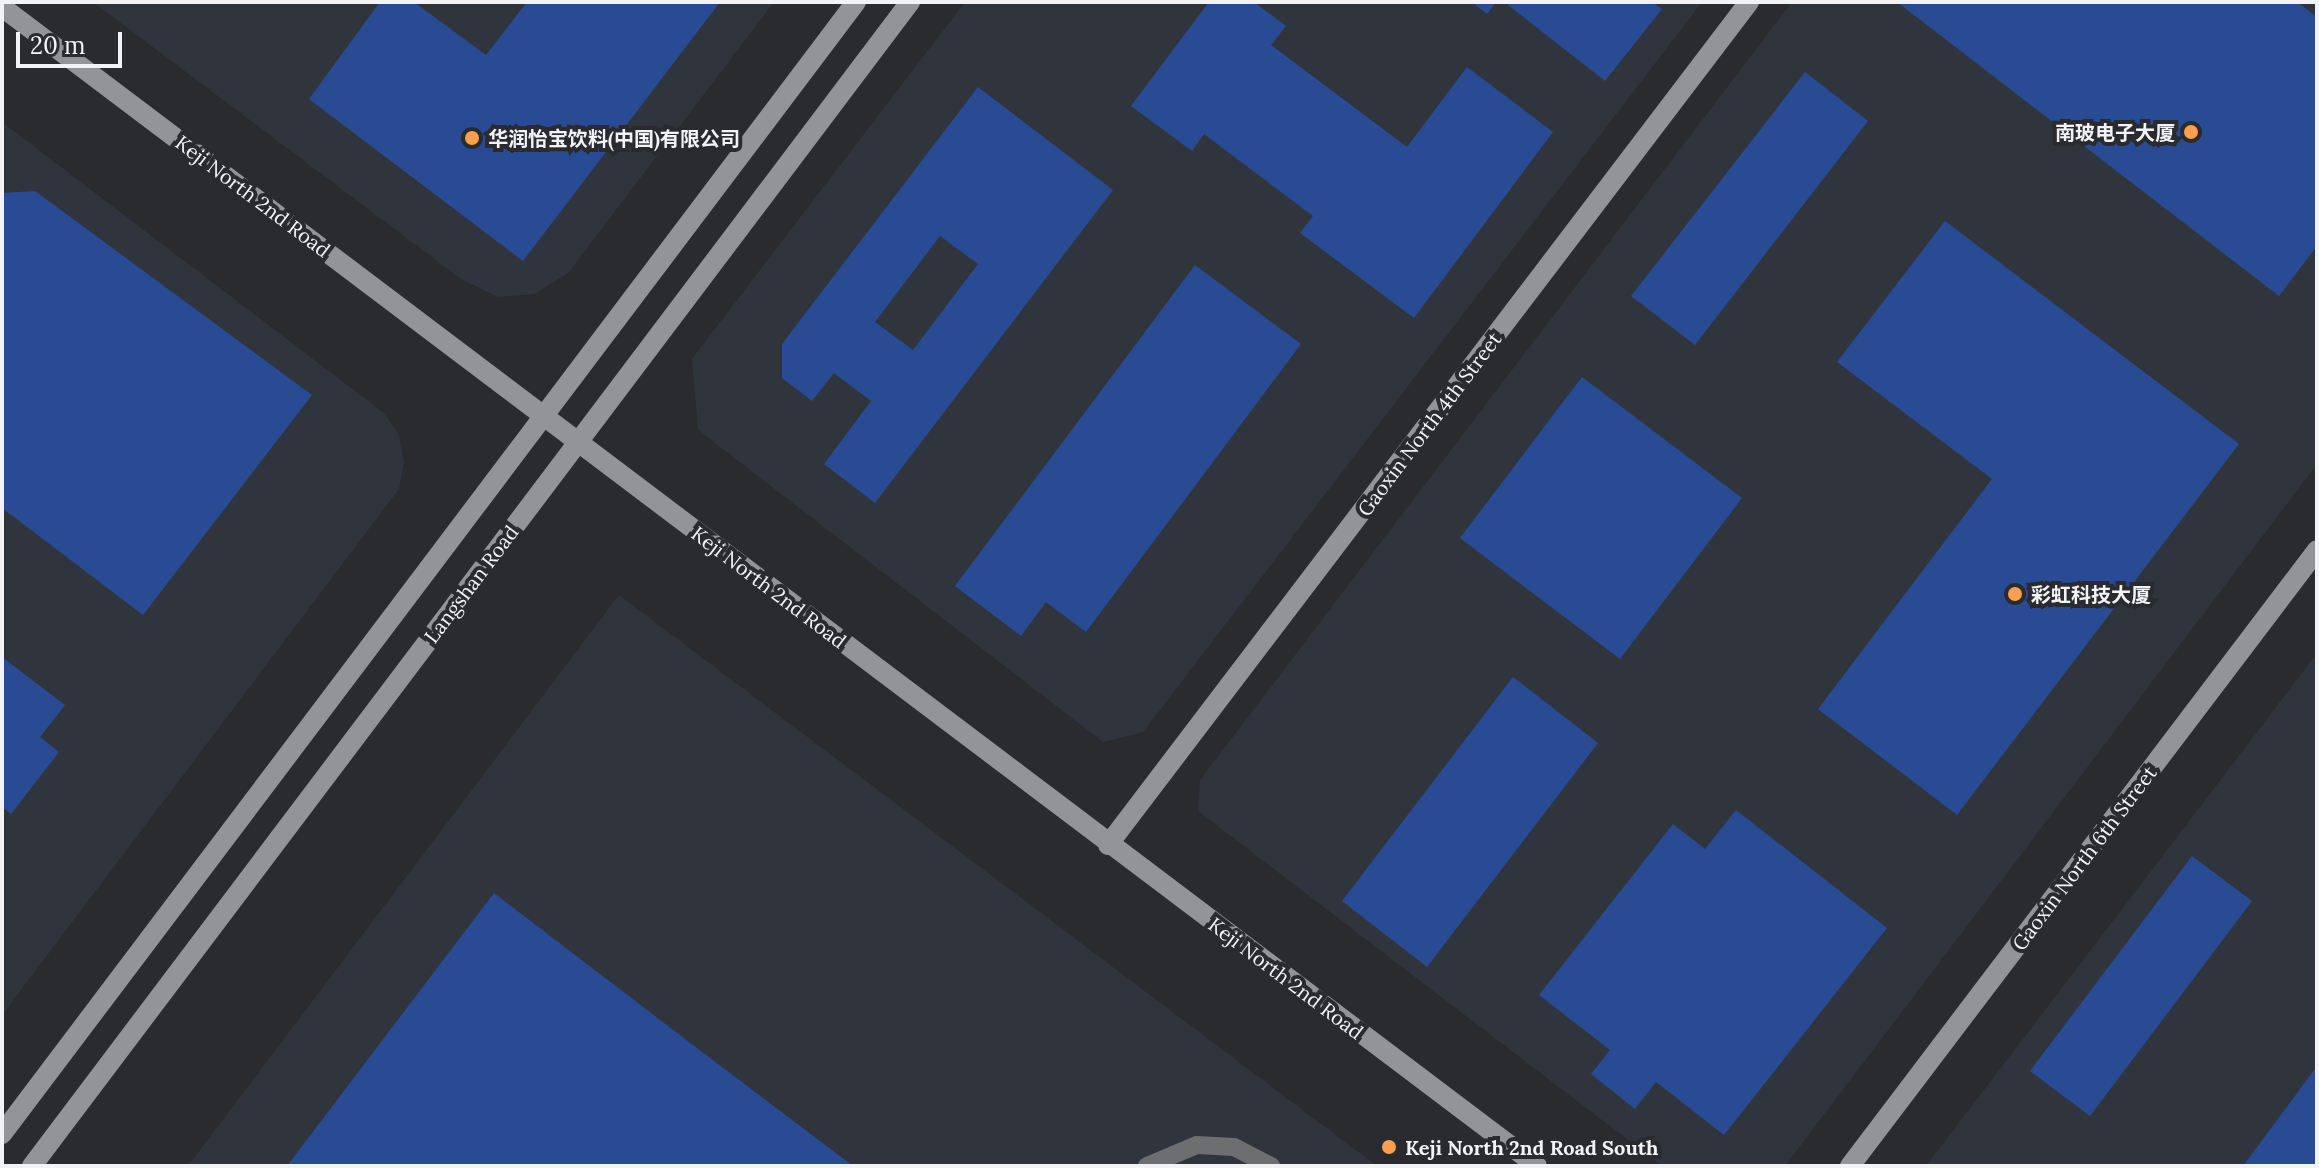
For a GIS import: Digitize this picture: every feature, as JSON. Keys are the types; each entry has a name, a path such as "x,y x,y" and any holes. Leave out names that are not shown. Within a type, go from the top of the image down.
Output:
{"street":[{"path":"2,1134 856,2"},
{"name":"Langshan Road","path":"32,1166 910,2"},
{"name":"Gaoxin North 4th Street","path":"1108,845 1749,2"},
{"name":"Keji North 2nd Road","path":"2,7 1537,1166"},
{"name":"Gaoxin North 6th Street","path":"1850,1166 2317,550"}],"lane":[{"path":"1147,1166 1197,1145 1234,1147 1271,1166"}],"shaded area":[{"name":"华润怡宝饮料(中国)有限公司","path":"93,2 774,2 568,273 535,294 498,297 461,279"},
{"path":"965,2 1702,2 1143,732 1103,742 698,430 692,359"},
{"path":"1792,2 2317,2 2317,464 1785,1166 1662,1166 1198,811 1200,780"},
{"path":"2,122 384,413 399,435 404,462 399,489 2,1015"},
{"path":"619,595 1377,1166 188,1166"},
{"path":"2317,653 2317,1166 1926,1166 2248,744"}],"building":[{"path":"380,2 414,2 486,55 527,2 720,2 523,261 309,99"},
{"path":"1209,2 1254,2 1286,26 1271,45 1407,147 1467,67 1553,132 1414,318 1300,233 1313,216 1204,134 1192,151 1131,106"},
{"path":"1472,2 1496,2 1487,14"},
{"path":"1511,2 1652,2 1662,9 1605,81 1508,5"},
{"name":"南玻电子大厦","path":"1897,2 2297,2 2317,17 2317,246 2279,296"},
{"path":"1805,72 1868,121 1695,345 1631,296"},
{"path":"978,87 1113,190 875,503 824,464 871,401 834,373 812,401 782,378 782,344","holes":["940,236 978,264 913,350 875,322"]},
{"path":"35,191 312,395 143,615 2,508 2,193"},
{"name":"彩虹科技大厦","path":"1945,221 2239,444 1957,815 1818,709 1992,479 1837,362"},
{"path":"1195,265 1301,344 1086,632 1046,602 1021,636 955,586"},
{"path":"1582,377 1742,498 1620,659 1460,538"},
{"path":"2,657 65,705 40,737 59,752 11,814 2,807"},
{"path":"1513,677 1598,743 1427,967 1342,901"},
{"path":"1736,810 1887,928 1724,1135 1656,1082 1635,1109 1591,1074 1610,1050 1539,995 1673,824 1705,849"},
{"path":"2192,856 2252,901 2090,1116 2030,1071"},
{"path":"494,893 685,1039 853,1166 287,1166"},
{"path":"2317,1066 2317,1166 2243,1166"}],"place":[{"name":"南玻电子大厦","path":"2191,132"},
{"name":"华润怡宝饮料(中国)有限公司","path":"472,138"},
{"name":"彩虹科技大厦","path":"2015,594"},
{"name":"Keji North 2nd Road South","path":"1389,1147"}]}
